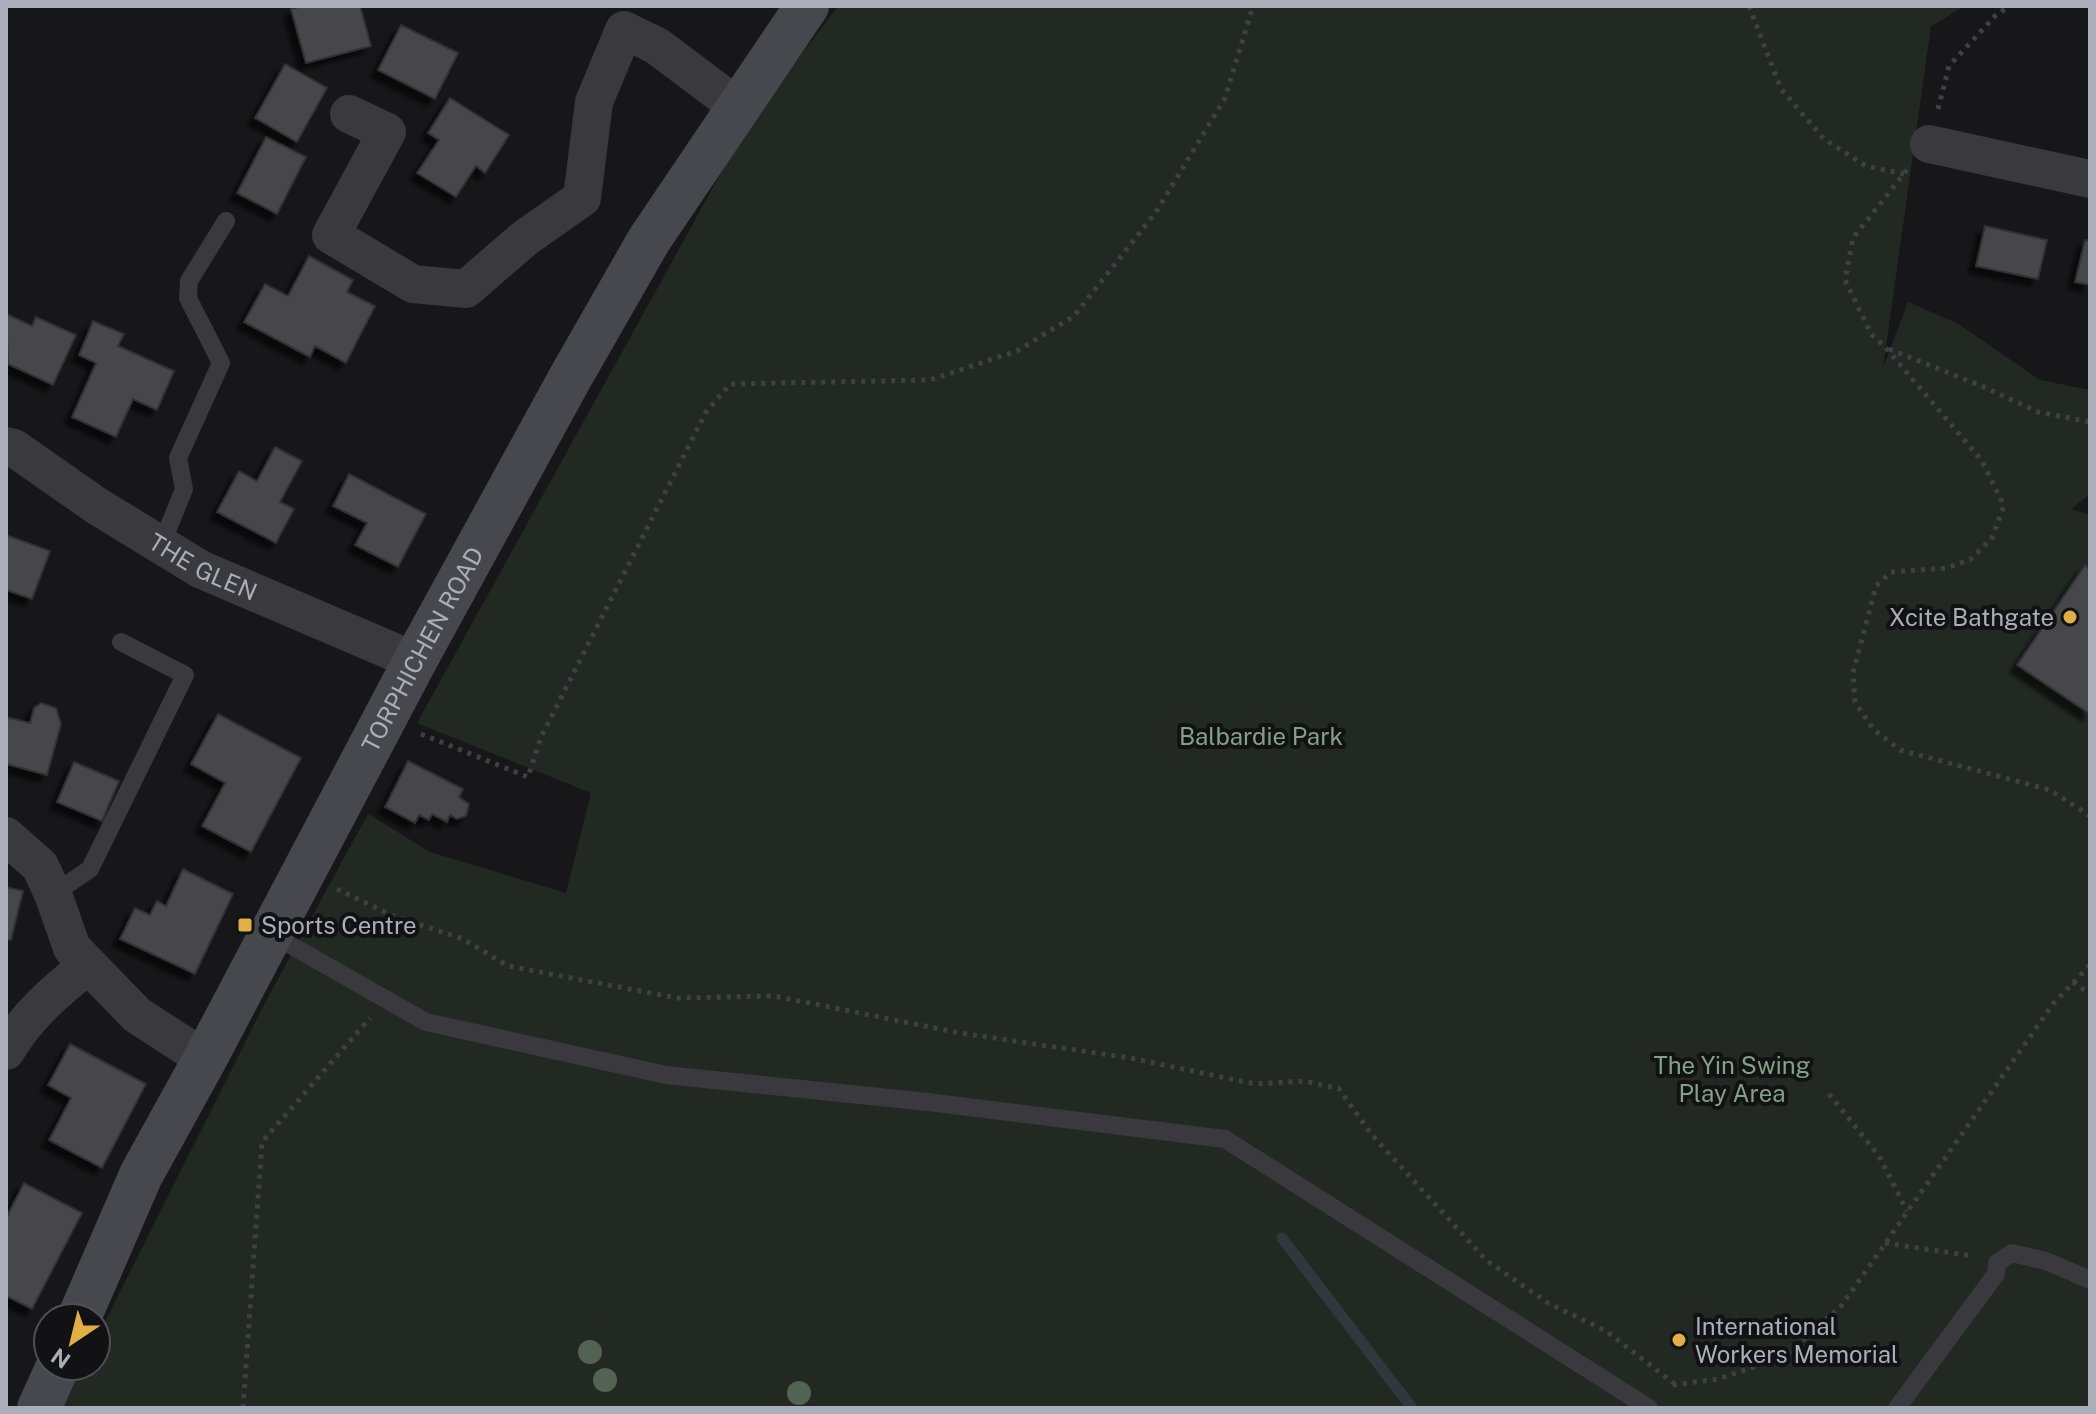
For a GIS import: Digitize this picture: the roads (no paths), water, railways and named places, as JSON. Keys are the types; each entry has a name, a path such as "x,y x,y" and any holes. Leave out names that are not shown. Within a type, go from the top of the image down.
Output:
{"main road":[{"name":"TORPHICHEN ROAD","path":"86,1302 141,1175 570,378 649,240 807,6"},
{"path":"39,1408 51,1382"}],"street":[{"path":"349,114 387,132 331,235 413,284 466,289 525,238 582,198 594,102 624,30 657,46 738,107"},
{"path":"1929,144 2090,179"},
{"name":"THE GLEN","path":"6,446 14,448 97,506 200,569 415,661"},
{"path":"6,836 40,866 72,948 137,1015 205,1059"},
{"path":"6,1051 21,1026 48,998 88,965"}],"lane":[{"path":"161,546 184,489 178,458 221,363 188,298 189,281 226,221"},
{"path":"53,894 90,869 185,675 121,642"},
{"path":"271,934 426,1022 666,1075 928,1102 1225,1139 1649,1408"},
{"path":"1897,1408 1996,1274 1997,1263 2012,1253 2046,1261 2090,1280"}],"waterway":[{"path":"1282,1238 1412,1408"}],"place":[{"name":"Xcite Bathgate","path":"2070,617"},
{"name":"Sports Centre","path":"245,925"},
{"name":"International Workers Memorial","path":"1679,1340"}],"park label":[{"name":"Balbardie Park","path":"1261,736"},
{"name":"The Yin Swing Play Area","path":"1732,1079"}]}
